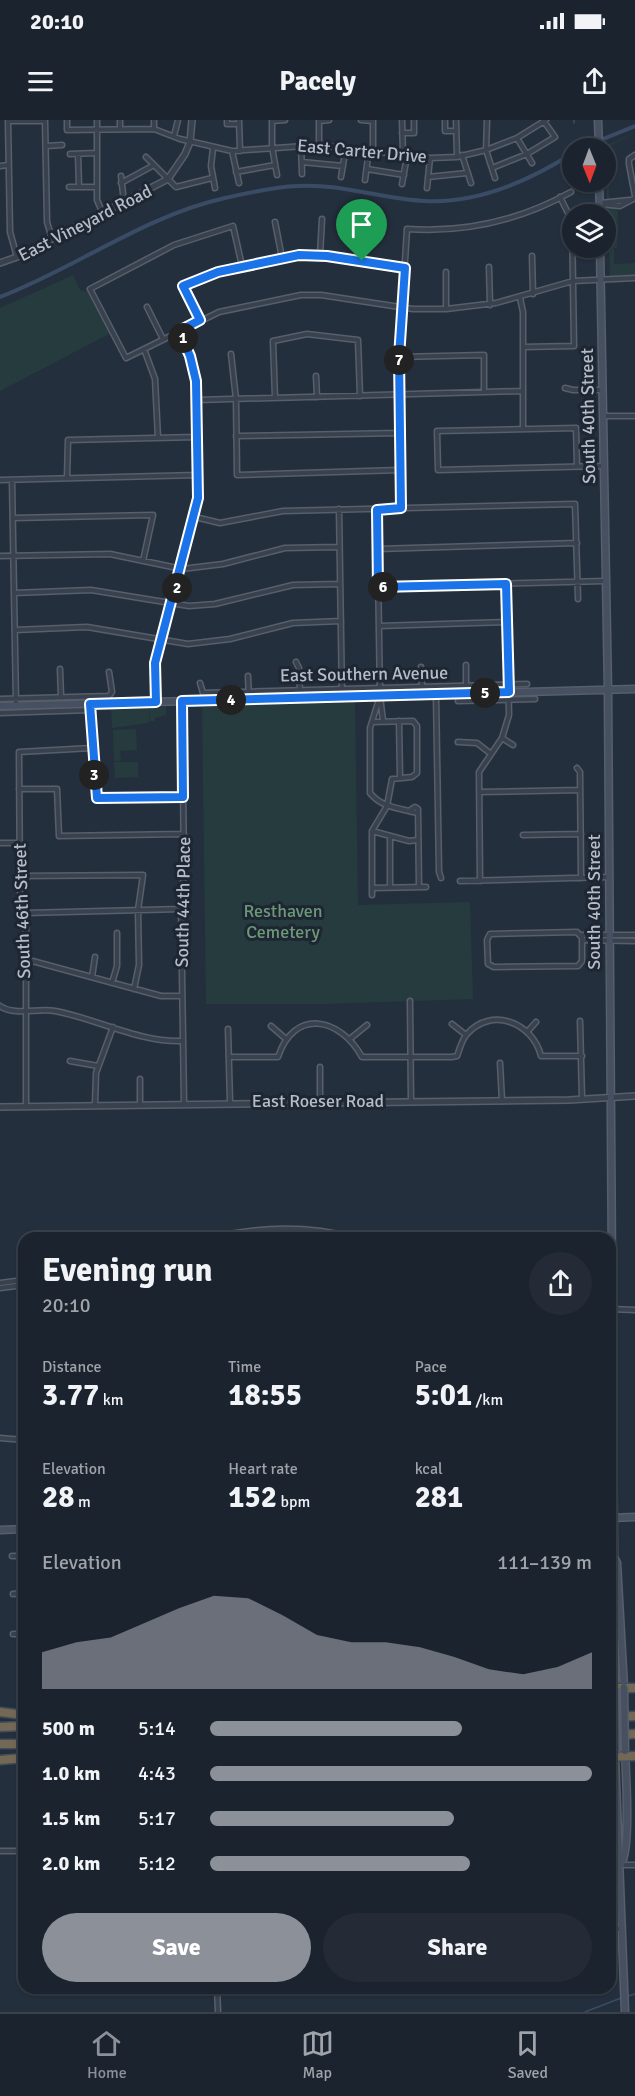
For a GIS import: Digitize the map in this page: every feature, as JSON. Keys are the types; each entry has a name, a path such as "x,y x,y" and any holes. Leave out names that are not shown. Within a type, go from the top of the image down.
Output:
{"highway":[{"path":"617,1688 635,1688"},
{"path":"0,1712 18,1714"},
{"path":"616,1717 635,1716"},
{"path":"0,1727 18,1726"},
{"path":"616,1735 635,1734"},
{"path":"0,1744 18,1744"},
{"path":"0,1760 18,1758"}],"main road":[{"path":"598,120 598,138"},
{"path":"599,192 600,204"},
{"name":"South 40th Street","path":"600,258 608,690 611,1232"},
{"name":"East Southern Avenue","path":"0,706 16,702 90,707 249,695 380,692 436,694 635,689"},
{"path":"616,1518 635,1517"},
{"path":"0,1530 18,1529"},
{"name":"South 40th Street","path":"616,1561 616,1710"},
{"name":"South 40th Street","path":"617,1688 628,1754 624,1859 621,1865"},
{"name":"South 40th Street","path":"616,1786 621,1865 625,2012"}],"street":[{"name":"East Carter Drive","path":"67,120 67,130 154,129 190,142 232,151 319,145 430,158 460,156 486,150 517,138 544,120"},
{"path":"97,120 97,200 103,214"},
{"path":"120,120 120,129"},
{"path":"154,120 154,129"},
{"path":"174,136 178,120"},
{"path":"168,179 190,142 192,120"},
{"path":"227,120 227,124 239,122 240,151"},
{"path":"277,175 272,147 272,121 285,120"},
{"path":"319,145 319,121 329,120"},
{"path":"361,120 373,121 371,150 365,180"},
{"path":"402,120 405,156 402,184"},
{"path":"402,133 414,133 414,120"},
{"path":"445,120 445,131 456,131"},
{"path":"456,120 460,156 471,183"},
{"path":"487,120 486,150 495,178"},
{"path":"492,168 526,154 555,137 544,120"},
{"path":"17,257 10,232 8,121 45,121 47,222 52,240"},
{"path":"517,138 532,163"},
{"path":"46,146 62,145"},
{"path":"301,145 302,174"},
{"path":"341,177 346,147"},
{"path":"213,148 212,178 215,188"},
{"path":"232,151 239,183"},
{"path":"70,154 96,153"},
{"path":"78,154 79,187"},
{"path":"616,204 633,198 629,159 635,155"},
{"path":"146,157 177,186 212,178"},
{"path":"427,188 430,158"},
{"path":"302,162 343,166"},
{"path":"0,165 8,165"},
{"path":"121,183 154,165"},
{"path":"236,172 275,165"},
{"path":"366,169 404,175"},
{"path":"428,177 467,173"},
{"path":"121,176 124,204"},
{"name":"East Vineyard Road","path":"0,263 17,257 124,204 168,179"},
{"path":"69,187 97,187"},
{"path":"401,508 399,357 407,229 466,229 525,214 571,192"},
{"path":"523,347 574,346 572,221 560,197"},
{"path":"320,255 322,219"},
{"path":"275,222 282,258"},
{"path":"362,261 368,225"},
{"path":"242,266 233,226 174,245 90,289 126,358 200,320 230,309 301,295 327,296 402,308 446,309 480,306 520,298 573,281 635,278"},
{"path":"200,320 183,286 206,275 282,258 320,255 405,268"},
{"path":"532,256 533,294"},
{"path":"489,267 490,304"},
{"path":"446,272 446,309"},
{"path":"520,298 523,347 523,429"},
{"path":"480,306 481,312"},
{"path":"147,307 163,339"},
{"path":"156,702 155,663 195,517 198,475 196,400 190,356 179,331"},
{"path":"275,398 273,341 307,334 358,340 360,396"},
{"path":"144,349 155,378 158,438"},
{"path":"231,354 236,399 237,475 400,470"},
{"path":"399,357 484,355 484,393"},
{"path":"316,376 318,397"},
{"path":"565,387 573,390 603,390"},
{"path":"196,400 523,391"},
{"path":"603,416 635,416"},
{"path":"577,466 576,428 437,431 438,470 604,466"},
{"path":"236,436 400,433"},
{"path":"67,478 68,440 197,437"},
{"path":"0,480 198,475"},
{"path":"12,480 16,702"},
{"path":"195,517 220,523 283,511 575,504 578,599"},
{"path":"339,509 342,693"},
{"path":"377,510 381,721"},
{"path":"13,518 153,515 143,561"},
{"path":"378,549 577,543"},
{"path":"0,556 110,554 182,569 223,564 285,548 339,547"},
{"path":"378,587 606,581"},
{"path":"14,592 91,590 189,606 215,604 293,585 340,584"},
{"path":"480,881 479,772 502,738 508,721 506,584"},
{"path":"15,630 87,627 162,641 208,643 292,622 341,621"},
{"path":"379,626 507,622"},
{"path":"296,663 299,668 300,691"},
{"path":"466,665 466,686"},
{"path":"421,668 422,687"},
{"path":"60,669 61,697"},
{"name":"East Southern Avenue","path":"0,699 16,702 112,695 109,672"},
{"path":"248,676 249,695"},
{"name":"East Southern Avenue","path":"201,683 203,693 249,695 300,691 342,693"},
{"name":"East Southern Avenue","path":"458,701 509,692 527,684"},
{"name":"East Southern Avenue","path":"380,692 422,687 466,686 509,692 535,699"},
{"path":"380,692 378,709 372,722 370,793 376,801 387,806 409,811 417,810 419,887"},
{"path":"436,694 439,872 441,878"},
{"name":"South 44th Place","path":"182,701 184,834 181,909 184,1102"},
{"path":"90,707 97,798 183,797"},
{"name":"East Southern Avenue","path":"0,713 90,707"},
{"path":"378,709 381,721"},
{"path":"399,721 400,778"},
{"path":"372,722 415,722 417,772 414,777 392,779 387,806 372,831 372,895"},
{"path":"502,738 513,745"},
{"path":"458,742 477,743 491,754"},
{"name":"South 46th Street","path":"26,1106 26,913 20,892 18,752 92,748"},
{"path":"578,768 581,878"},
{"path":"19,789 57,789 59,836 184,834"},
{"path":"479,792 580,790"},
{"path":"372,831 409,841 417,840"},
{"path":"523,835 581,834"},
{"path":"390,836 390,887"},
{"path":"0,843 19,843"},
{"path":"20,876 143,875 138,910 139,965 134,989"},
{"path":"460,881 609,877"},
{"path":"372,888 426,887"},
{"path":"26,913 181,909"},
{"path":"112,983 117,966 117,933"},
{"path":"581,936 581,964 490,966 488,959 490,934 581,936 591,938 635,935"},
{"path":"609,938 635,941"},
{"path":"92,977 95,957"},
{"path":"25,959 161,996 182,996"},
{"path":"410,1001 411,1101"},
{"path":"0,1006 9,1010 56,1011 164,1040 183,1041"},
{"path":"229,1058 278,1057 286,1040 303,1027 316,1024 330,1025 351,1038 362,1057 457,1056 466,1035 488,1021 504,1020 528,1031 539,1046 541,1056 582,1056"},
{"path":"580,1021 582,1099"},
{"path":"528,1031 536,1022"},
{"path":"452,1024 466,1035"},
{"path":"351,1038 367,1025"},
{"path":"271,1026 286,1040"},
{"path":"95,1104 98,1066 113,1027"},
{"path":"228,1029 230,1102"},
{"path":"70,1061 98,1066"},
{"path":"500,1063 502,1101"},
{"path":"320,1067 320,1101"},
{"path":"140,1079 140,1103"},
{"name":"East Roeser Road","path":"0,1107 184,1102 502,1101 635,1096"},
{"path":"245,1232 267,1228 296,1228 320,1232"},
{"path":"0,1283 18,1281"},
{"path":"0,1288 18,1286"},
{"path":"616,1310 635,1310"},
{"path":"0,1438 18,1440"},
{"path":"12,1556 18,1556"},
{"path":"13,1594 18,1594"},
{"path":"13,1634 18,1634"},
{"path":"0,1851 18,1851"},
{"path":"616,1865 635,1865"},
{"path":"616,1929 623,1929"},
{"path":"217,1994 218,2012"}],"green space":[{"path":"607,192 609,192 614,204 607,204"},
{"path":"616,208 618,212 616,248"},
{"path":"609,258 614,258 614,264 635,263 635,275 610,276"},
{"path":"73,275 80,290 90,292 111,333 0,391 0,308"},
{"name":"Resthaven Cemetery","path":"355,702 358,905 470,902 473,999 326,1004 206,1004 202,707"},
{"path":"166,707 166,715 155,718 154,721 150,721 149,711 149,723 112,728 111,709 148,708 149,710"},
{"path":"136,729 137,750 120,751 121,761 114,761 113,730"},
{"path":"114,762 138,762 138,777 115,778"}],"waterway":[{"path":"606,138 635,126"},
{"path":"0,297 166,217 225,198 261,190 313,186 408,200 464,199 502,189 539,173 562,159"},
{"path":"628,1996 635,1994"},
{"path":"585,2012 621,1998"}],"route":[{"path":"299,255 362,261 405,268 399,357 401,508 377,510 378,587 506,584 509,692 182,701 183,797 97,798 90,738 90,704 156,702 155,663 195,517 198,498 196,381 190,356 179,331 200,320 183,286 206,275 299,255"}]}
